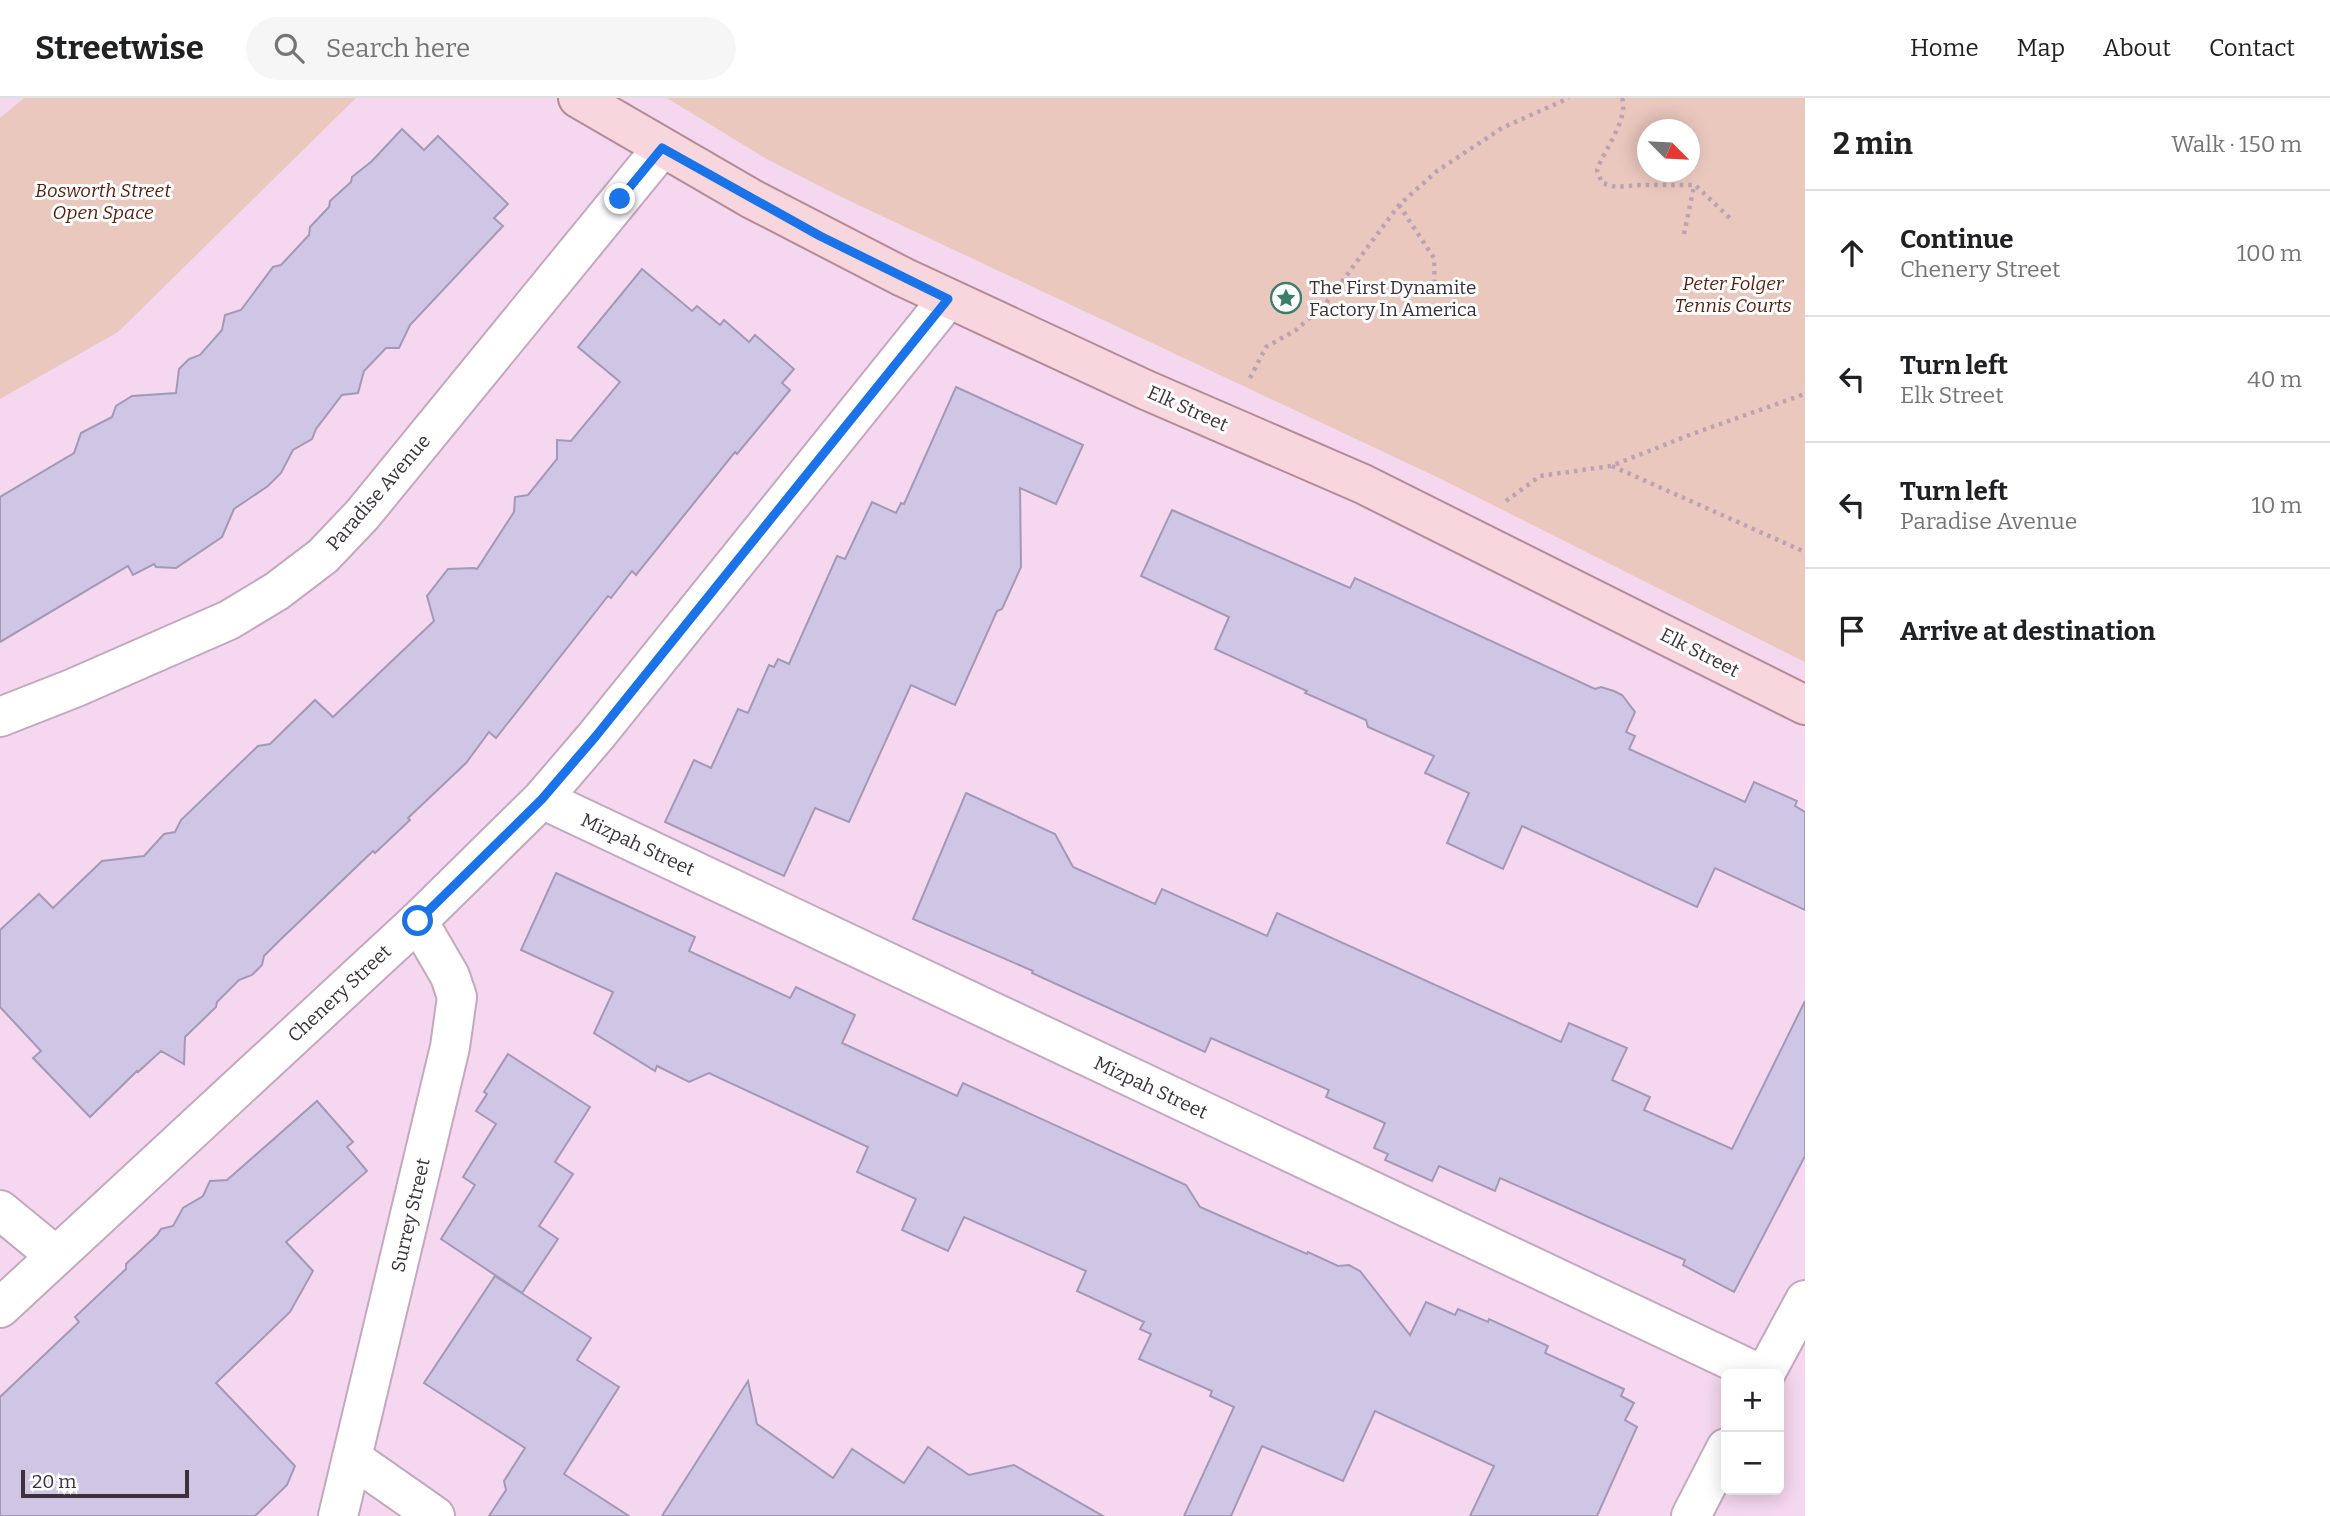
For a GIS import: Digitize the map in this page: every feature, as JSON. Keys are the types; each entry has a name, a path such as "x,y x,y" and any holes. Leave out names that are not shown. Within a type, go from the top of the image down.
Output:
{"main road":[{"name":"Elk Street","path":"578,98 820,236 948,299 1146,390 1363,484 1805,705"}],"street":[{"name":"Paradise Avenue","path":"0,717 74,688 229,620 277,591 323,556 362,515 662,148"},
{"name":"Chenery Street","path":"0,1308 418,921 542,799 596,736 948,299"},
{"name":"Mizpah Street","path":"542,799 1748,1369"},
{"name":"Surrey Street","path":"338,1516 450,1047 457,997 450,976 418,921"},
{"path":"0,1210 56,1256"},
{"path":"1768,1369 1805,1300"},
{"path":"352,1458 435,1516"},
{"path":"1691,1516 1721,1458"}],"path":[{"path":"1250,378 1266,347 1296,330 1326,303 1399,205 1437,171 1502,128 1569,98"},
{"path":"1622,98 1625,105 1616,133 1597,170 1602,183 1616,187 1695,185 1732,220"},
{"path":"1684,234 1695,185"},
{"path":"1399,205 1434,258 1435,295"},
{"path":"1478,542 1500,506 1541,476 1611,466 1805,394"},
{"path":"1611,466 1805,552"}],"green space":[{"name":"Bosworth Street Open Space","path":"24,98 356,98 118,332 0,399 0,118"},
{"name":"Peter Folger Tennis Courts","path":"667,98 1805,98 1805,662 1441,479 833,193 765,158"}],"building":[{"path":"402,129 424,150 438,136 508,204 494,218 503,226 410,325 399,348 386,348 364,371 358,393 342,395 316,429 312,439 293,450 281,473 268,486 234,509 222,537 176,568 156,567 154,564 133,575 128,566 0,642 0,497 74,453 81,433 112,417 116,406 132,396 176,393 179,369 189,359 200,355 222,330 225,315 241,310 273,267 281,265 309,235 310,227 329,207 330,201"},
{"path":"642,269 692,311 697,306 720,325 724,320 749,342 755,335 794,369 782,383 790,390 737,454 735,452 636,575 632,571 611,598 608,596 496,738 489,732 466,763 408,818 410,820 375,853 373,851 279,941 264,956 262,965 252,975 239,980 185,1037 184,1064 161,1051 90,1117 33,1058 41,1051 0,1007 0,930 39,894 53,908 102,861 144,856 164,834 175,832 181,820 258,746 270,744 315,700 333,717 434,621 427,596 448,569 477,569 514,512 515,497 528,495 557,459 557,440 571,441 620,382 578,347"},
{"path":"956,387 1083,445 1056,504 1020,488 1021,567 1002,609 997,611 955,705 911,685 849,822 815,808 784,876 665,822 694,760 711,768 738,709 748,713 769,665 774,667 778,659 789,664 837,556 845,559 872,502 896,513 901,503 904,504"},
{"path":"1172,510 1350,588 1355,578 1595,689 1601,687 1622,695 1635,712 1626,732 1635,736 1629,749 1745,802 1754,782 1797,801 1795,806 1805,812 1805,910 1715,868 1697,907 1522,826 1503,869 1447,843 1469,793 1425,773 1434,756 1368,727 1366,720 1215,649 1229,617 1141,576"},
{"path":"966,793 1055,834 1073,867 1155,904 1162,889 1267,936 1277,913 1561,1042 1569,1023 1627,1048 1612,1080 1650,1097 1644,1110 1732,1149 1805,1001 1805,1156 1734,1292 1683,1265 1685,1260 1500,1178 1495,1191 1439,1166 1432,1181 1385,1160 1388,1154 1374,1148 1385,1123 1326,1097 1329,1090 1211,1038 1205,1052 1032,973 1033,971 913,919"},
{"path":"556,873 695,937 689,951 790,998 796,987 855,1015 842,1043 957,1096 963,1083 1186,1185 1200,1207 1307,1254 1308,1252 1338,1266 1349,1265 1360,1271 1410,1335 1426,1302 1455,1315 1458,1309 1488,1322 1489,1319 1548,1346 1545,1353 1624,1389 1621,1396 1634,1403 1625,1420 1637,1427 1597,1516 1470,1516 1494,1466 1375,1411 1343,1481 1262,1446 1231,1516 1184,1516 1234,1407 1210,1396 1212,1391 1139,1359 1151,1334 1140,1329 1144,1322 1077,1291 1086,1271 964,1217 948,1251 902,1230 916,1199 857,1172 868,1147 709,1073 689,1082 657,1066 655,1071 594,1033 613,992 521,950"},
{"path":"508,1054 590,1107 555,1162 573,1174 539,1226 558,1239 522,1293 441,1239 475,1185 463,1177 496,1124 476,1111 487,1094 484,1092"},
{"path":"317,1101 353,1142 347,1147 367,1171 286,1242 313,1271 290,1312 216,1383 295,1466 287,1485 255,1516 0,1516 0,1397 79,1322 75,1317 126,1269 126,1264 161,1229 173,1226 183,1208 203,1196 210,1181 227,1180"},
{"path":"495,1276 591,1338 577,1360 619,1387 564,1474 629,1516 489,1516 506,1490 504,1481 525,1448 424,1383"},
{"path":"748,1381 757,1424 833,1478 852,1449 904,1483 928,1447 969,1475 1014,1465 1103,1516 662,1516"}],"place":[{"name":"The First Dynamite Factory In America","path":"1286,298"}],"route":[{"path":"418,921 542,799 596,736 948,299 820,236 662,148 620,199"}]}
